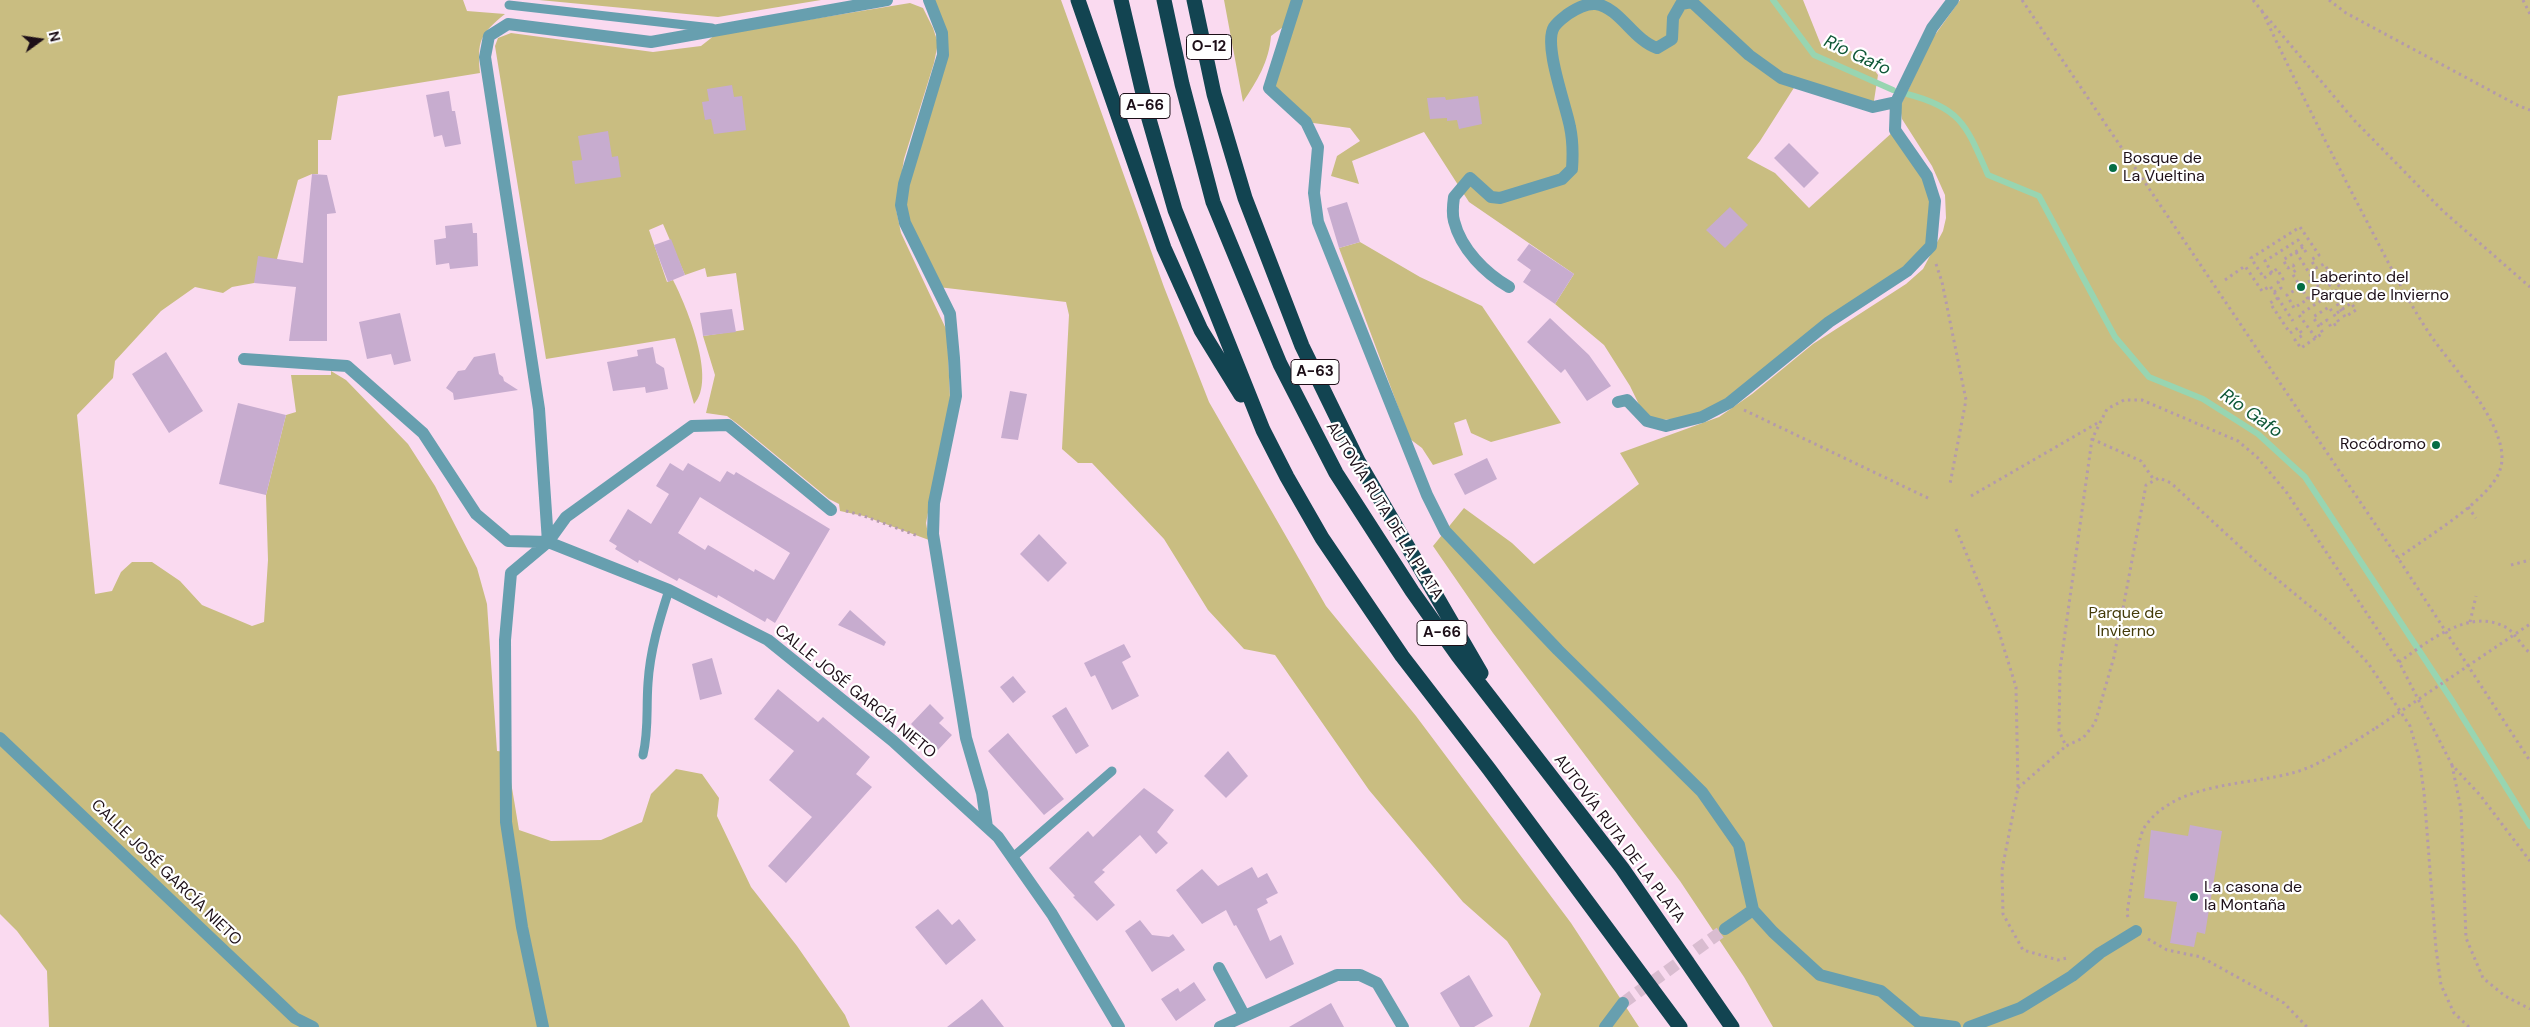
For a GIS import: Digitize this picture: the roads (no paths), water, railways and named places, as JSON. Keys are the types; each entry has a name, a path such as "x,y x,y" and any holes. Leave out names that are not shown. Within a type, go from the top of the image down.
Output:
{"highway":[{"path":"1078,0 1164,248 1202,330 1263,430"},
{"name":"A-66","path":"1121,0 1149,119 1176,210 1263,430 1322,538 1402,656 1489,769 1680,1027"},
{"name":"AUTOVÍA RUTA DE LA PLATA","path":"1164,0 1182,84 1213,202 1280,364 1336,473 1401,574 1458,656 1506,715 1622,868 1732,1027"},
{"name":"A-63","path":"1194,0 1214,94 1244,198 1302,346 1358,461 1506,715"},
{"name":"O-12","path":"1204,0 1214,94"}],"street":[{"path":"548,542 540,409 485,57 489,36 508,24 651,42 887,0"},
{"path":"929,0 942,32 943,55 904,184 901,205 905,223 950,314 956,396 934,503 935,542 966,738 982,793 987,827"},
{"path":"1297,0 1269,88 1306,122 1318,147 1314,193 1318,222 1427,495 1445,531 1558,650 1702,792 1739,845 1753,910 1773,932 1820,974 1881,991 1918,1022 1955,1027"},
{"path":"1618,402 1627,400 1647,421 1666,426 1702,417 1729,403 1829,322 1906,271 1931,246 1935,201 1927,176 1895,130 1896,102 1932,28 1953,0"},
{"path":"1509,287 1495,279 1479,264 1464,243 1453,220 1454,197 1470,178 1491,198 1500,198 1562,179 1572,169 1570,128 1554,66 1551,37 1554,28 1575,9 1585,4 1597,4 1609,9 1645,44 1657,48 1672,39 1673,18 1681,4 1692,1 1749,55 1781,78 1873,107 1896,102"},
{"path":"244,359 347,366 423,433 476,514 508,542 548,542"},
{"path":"543,1027 522,927 506,822 505,640 511,573 548,542 566,516 692,426 728,425 831,510"},
{"name":"CALLE JOSÉ GARCÍA NIETO","path":"548,542 669,590 768,640 893,741 998,837 1052,914 1119,1027"},
{"name":"CALLE JOSÉ GARCÍA NIETO","path":"0,738 295,1018 313,1027"},
{"path":"1725,929 1753,910"},
{"path":"1969,1027 2020,1008 2072,976 2100,953 2136,931"},
{"path":"1219,968 1244,1015"},
{"path":"1220,1027 1337,974 1360,975 1377,983 1403,1027"},
{"path":"1605,1027 1623,1003"}],"lane":[{"path":"509,4 720,29"},
{"path":"643,756 648,733 648,683 655,634 669,590"},
{"path":"1012,858 1112,771"}],"waterway":[{"name":"Río Gafo","path":"1773,0 1814,55 1893,90"},
{"name":"Río Gafo","path":"1907,94 1940,106 1951,113 1968,132 1988,175 2039,196 2115,337 2149,377 2203,399 2258,434 2305,477 2453,702 2530,826"}],"tunnel":[{"path":"1623,1003 1725,929"}],"place":[{"name":"Bosque de La Vueltina","path":"2113,168"},
{"name":"Laberinto del Parque de Invierno","path":"2301,287"},
{"name":"Rocódromo","path":"2436,445"},
{"name":"La casona de la Montaña","path":"2194,897"}],"park label":[{"name":"Parque de Invierno","path":"2126,623"}]}
